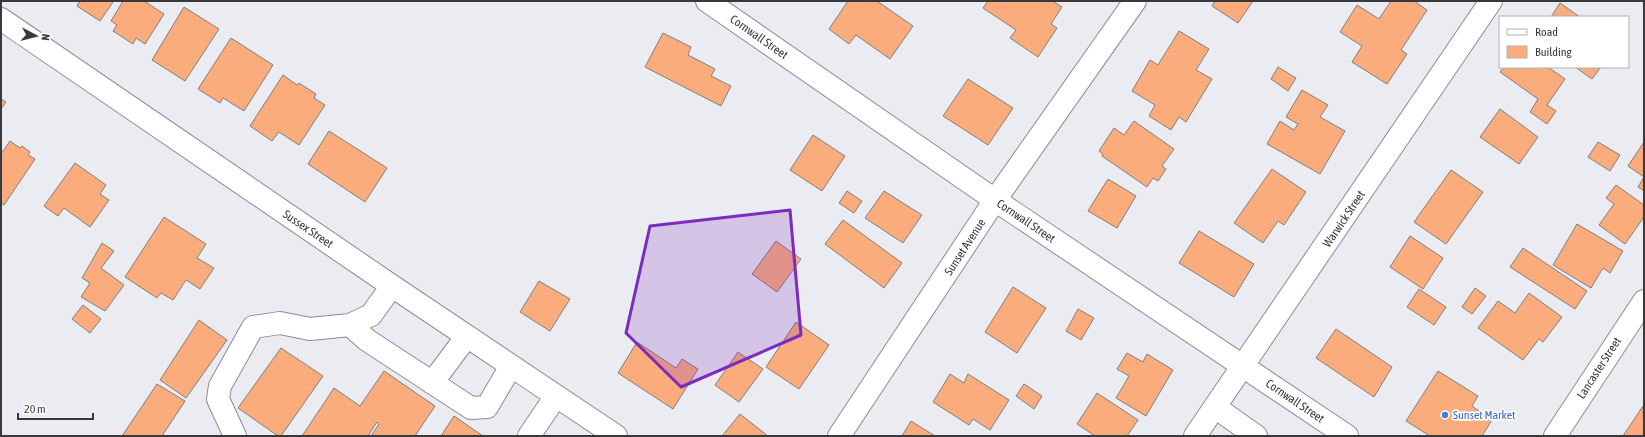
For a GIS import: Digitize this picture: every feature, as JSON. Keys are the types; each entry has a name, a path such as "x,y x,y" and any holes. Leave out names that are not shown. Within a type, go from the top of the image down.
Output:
{"street":[{"name":"Cornwall Street","path":"707,1 995,200 1347,436"},
{"name":"Sunset Avenue","path":"839,436 995,200 1135,1"},
{"name":"Warwick Street","path":"1195,436 1491,1"},
{"name":"Sussex Street","path":"1,19 392,286 616,436"},
{"path":"235,436 218,399 220,386 253,327 280,323 310,329 350,325 370,315 392,286"},
{"name":"Lancaster Street","path":"1558,435 1644,301"},
{"path":"350,325 367,340 471,408 487,407 511,366"},
{"path":"432,383 467,336"},
{"path":"529,436 556,396"},
{"path":"1215,407 1256,436"}],"highlighted area":[{"path":"790,210 801,335 681,387 626,333 650,226"}],"building":[{"path":"80,1 113,2 100,21 77,6"},
{"path":"123,1 144,1 164,14 145,44 136,38 133,44 113,31 117,25 111,21"},
{"path":"848,1 877,1 913,26 890,59 856,35 849,44 829,29"},
{"path":"988,1 1053,1 1062,7 1051,24 1057,28 1038,57 1010,38 1016,30 983,8"},
{"path":"1215,1 1253,1 1238,23 1212,6"},
{"path":"1391,1 1414,1 1427,10 1401,50 1407,54 1387,84 1352,62 1362,46 1340,32 1357,5 1379,19"},
{"path":"1560,3 1579,16 1552,16"},
{"path":"184,7 219,29 185,81 152,60"},
{"path":"1179,31 1209,49 1196,70 1212,79 1186,122 1179,117 1171,130 1149,116 1155,105 1132,91 1150,60 1158,65"},
{"path":"663,33 691,47 688,55 715,69 711,76 731,86 721,106 645,67"},
{"path":"231,38 273,65 244,111 223,98 220,103 198,89"},
{"path":"1278,67 1296,78 1288,91 1271,79"},
{"path":"1503,68 1549,68 1565,79 1547,105 1556,111 1547,124 1530,112 1538,99 1500,72"},
{"path":"1576,68 1600,68 1592,79"},
{"path":"283,75 297,85 299,83 316,94 314,98 325,105 299,145 279,132 272,141 250,126"},
{"path":"968,79 1013,108 988,145 943,116"},
{"path":"1302,90 1328,105 1320,117 1345,131 1320,174 1267,144 1280,121 1294,130 1298,124 1286,117"},
{"path":"1,99 6,102 1,109"},
{"path":"1500,109 1538,137 1519,164 1480,137"},
{"path":"1134,121 1174,149 1162,166 1166,169 1158,181 1153,178 1147,187 1102,156 1103,154 1099,151 1114,128 1124,135"},
{"path":"329,131 387,168 365,202 308,164"},
{"path":"813,135 845,156 822,191 790,170"},
{"path":"10,141 20,148 22,146 30,152 28,155 35,159 4,205 1,203 1,154"},
{"path":"1598,142 1620,155 1610,171 1588,157"},
{"path":"1644,142 1644,177 1628,166"},
{"path":"75,163 106,185 100,194 109,200 90,227 64,208 58,216 44,206"},
{"path":"1272,169 1306,192 1284,225 1278,221 1263,243 1234,223"},
{"path":"1451,170 1483,192 1446,244 1414,222"},
{"path":"1644,177 1644,191 1638,187"},
{"path":"1108,179 1136,196 1117,228 1088,211"},
{"path":"1616,185 1644,205 1644,217 1625,244 1599,225 1614,204 1606,198"},
{"path":"847,191 862,201 854,213 839,203"},
{"path":"884,191 922,215 903,243 865,218"},
{"path":"164,217 206,244 197,258 214,268 200,289 186,280 173,300 161,293 157,298 125,277"},
{"path":"843,220 902,263 884,288 825,244"},
{"path":"1577,224 1623,251 1610,273 1603,268 1591,288 1553,265"},
{"path":"1199,231 1254,264 1234,297 1179,263"},
{"path":"1410,236 1443,258 1423,289 1390,267"},
{"path":"776,241 801,259 777,292 752,274"},
{"path":"102,243 114,251 101,268 124,285 105,311 81,297 90,283 82,278"},
{"path":"1523,248 1587,291 1575,309 1510,267"},
{"path":"539,281 570,299 550,331 520,312"},
{"path":"1013,287 1046,308 1017,353 985,332"},
{"path":"1475,288 1486,296 1472,314 1462,307"},
{"path":"1419,289 1446,307 1434,325 1407,307"},
{"path":"1529,293 1562,317 1543,342 1539,339 1523,360 1478,328 1498,301 1515,313"},
{"path":"83,305 101,319 90,333 72,319"},
{"path":"1078,309 1094,318 1081,340 1066,331"},
{"path":"199,320 227,340 186,398 160,380"},
{"path":"796,322 829,345 799,389 766,367"},
{"path":"1336,329 1392,367 1374,397 1316,358"},
{"path":"637,342 676,368 682,359 698,369 673,409 618,373"},
{"path":"281,348 323,376 281,436 278,436 238,408"},
{"path":"738,352 763,369 739,402 715,385"},
{"path":"1127,353 1143,362 1147,354 1173,370 1146,416 1116,398 1129,376 1117,369"},
{"path":"384,371 435,406 415,436 371,436 379,424 377,422 368,436 302,436 334,388 360,406"},
{"path":"1438,371 1478,396 1472,406 1492,420 1482,436 1430,436 1406,421"},
{"path":"950,374 964,383 968,374 1009,400 990,430 973,419 969,425 933,402"},
{"path":"157,384 185,401 162,436 122,436"},
{"path":"1024,384 1042,396 1034,409 1016,396"},
{"path":"1097,393 1138,420 1127,436 1095,436 1077,424"},
{"path":"1643,406 1644,436 1623,436"},
{"path":"740,414 768,436 722,436"},
{"path":"454,416 483,436 441,436"},
{"path":"911,421 935,436 902,436"}],"place":[{"name":"Sunset Market","path":"1445,415"}]}
